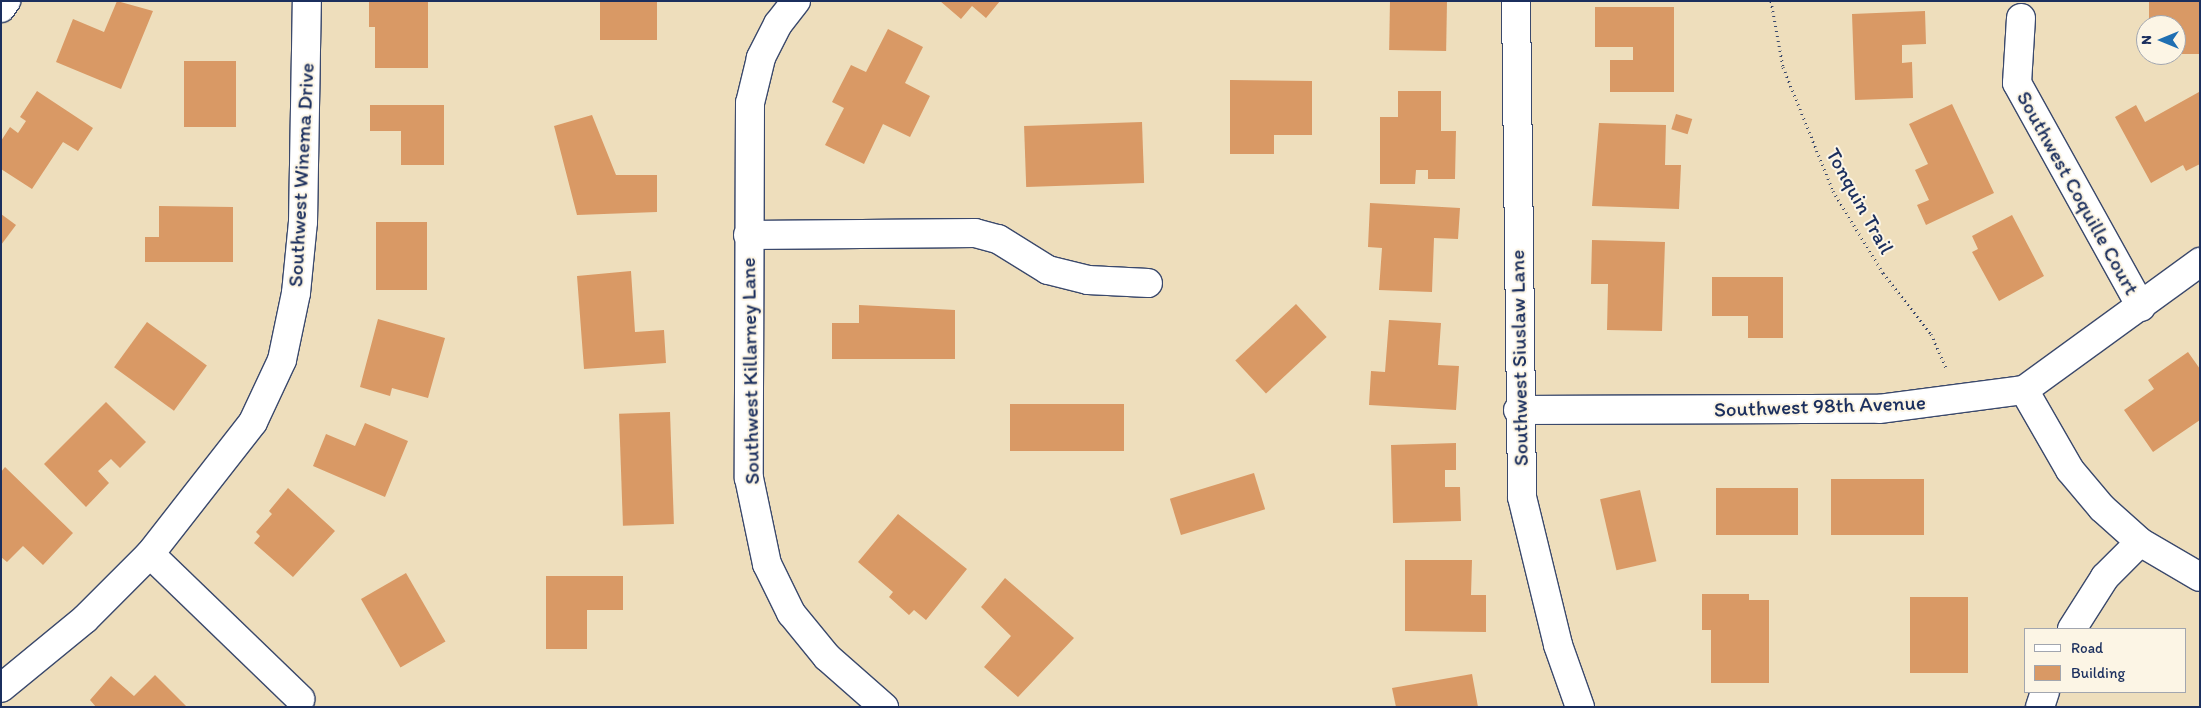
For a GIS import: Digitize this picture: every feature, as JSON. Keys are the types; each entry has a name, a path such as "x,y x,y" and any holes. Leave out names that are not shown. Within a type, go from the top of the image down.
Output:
{"street":[{"path":"1,8 6,1"},
{"name":"Southwest Winema Drive","path":"1,688 85,619 150,554 253,422 282,360 296,293 303,222 307,1"},
{"name":"Southwest Killarney Lane","path":"796,1 778,24 761,58 750,104 748,235 749,478 766,564 791,613 828,657 884,707"},
{"name":"Southwest Siuslaw Lane","path":"1516,1 1518,410 1522,497 1558,645 1580,707"},
{"name":"Southwest Coquille Court","path":"2021,18 2017,83 2141,308"},
{"path":"748,235 975,233 998,239 1048,270 1088,280 1148,283"},
{"name":"Southwest 98th Avenue","path":"1518,410 1879,409 1954,401 2024,390 2141,308 2200,262"},
{"path":"2024,390 2070,470 2102,508 2140,542 2200,577"},
{"path":"2073,628 2105,577 2140,542"},
{"path":"150,554 300,699"},
{"path":"2040,707 2045,693"}],"path":[{"name":"Tonquin Trail","path":"1770,1 1782,67 1833,191 1883,272 1943,354 1954,401"}],"building":[{"path":"117,1 153,11 121,89 56,62 73,19 104,32"},
{"path":"600,1 657,1 657,40 600,40"},
{"path":"940,1 1000,1 986,18 972,6 961,19"},
{"path":"1390,1 1447,1 1446,51 1389,50"},
{"path":"2149,1 2200,1 2200,54 2186,54 2186,15 2149,15"},
{"path":"369,2 428,2 428,68 375,68 375,27 369,27"},
{"path":"1595,7 1674,7 1674,92 1610,92 1610,60 1633,60 1633,47 1595,47"},
{"path":"1925,11 1926,44 1902,45 1902,63 1912,62 1913,98 1855,100 1852,14"},
{"path":"888,29 923,47 905,83 930,96 910,137 883,124 864,164 825,145 844,108 832,102 851,65 866,72"},
{"path":"184,61 236,61 236,127 184,127"},
{"path":"1230,80 1312,81 1312,135 1274,135 1274,154 1230,154"},
{"path":"37,91 93,128 78,151 63,142 32,189 1,169 1,141 10,127 18,133 26,121 20,117"},
{"path":"1398,91 1441,91 1441,131 1456,131 1455,179 1428,179 1428,170 1416,170 1415,184 1380,184 1380,117 1398,117"},
{"path":"2199,92 2200,164 2186,171 2183,165 2151,183 2115,117 2136,105 2145,122"},
{"path":"1952,104 1994,193 1926,225 1917,205 1929,200 1915,170 1928,164 1909,124"},
{"path":"370,105 444,105 444,165 401,165 401,131 370,131"},
{"path":"1676,114 1692,119 1688,134 1671,129"},
{"path":"592,115 616,175 657,175 657,212 577,215 554,126"},
{"path":"1142,122 1144,183 1026,187 1024,126"},
{"path":"1599,123 1666,125 1665,165 1681,165 1679,209 1592,206"},
{"path":"1370,203 1460,208 1458,239 1434,238 1432,292 1379,290 1382,248 1368,247"},
{"path":"159,206 233,207 233,262 145,262 145,237 159,237"},
{"path":"1,214 16,225 1,245"},
{"path":"2012,215 2044,276 1999,301 1972,252 1978,249 1972,236"},
{"path":"376,222 427,222 427,290 376,290"},
{"path":"1592,240 1665,242 1662,331 1607,330 1608,284 1591,284"},
{"path":"631,271 635,332 664,330 666,363 584,369 577,276"},
{"path":"1712,277 1783,277 1783,338 1748,338 1748,316 1712,316"},
{"path":"1296,304 1327,337 1266,394 1235,361"},
{"path":"859,305 955,310 955,359 832,359 832,323 859,323"},
{"path":"378,319 445,338 428,398 392,388 390,396 360,387"},
{"path":"1389,320 1441,323 1438,365 1459,366 1456,410 1369,405 1371,371 1385,372"},
{"path":"147,322 207,365 174,411 114,367"},
{"path":"2188,352 2200,369 2200,420 2153,452 2124,410 2154,389 2148,380"},
{"path":"106,402 146,442 120,468 111,459 98,471 109,483 86,507 44,464"},
{"path":"1010,404 1124,404 1124,451 1010,451"},
{"path":"670,412 674,524 623,526 619,414"},
{"path":"365,423 408,441 385,497 313,466 326,434 355,446"},
{"path":"1456,443 1456,470 1445,470 1445,487 1460,487 1461,521 1393,523 1391,445"},
{"path":"5,467 73,533 43,565 23,546 7,562 1,557 1,472"},
{"path":"1254,473 1265,509 1181,535 1170,499"},
{"path":"1831,479 1924,479 1924,535 1831,535"},
{"path":"288,488 335,531 293,577 254,543 260,536 256,532 272,514 269,511"},
{"path":"1716,488 1798,488 1798,535 1716,535"},
{"path":"1640,490 1656,561 1616,570 1600,499"},
{"path":"898,514 967,569 926,620 914,610 909,615 889,597 893,592 858,562"},
{"path":"1405,560 1472,560 1471,595 1486,595 1486,632 1405,631"},
{"path":"406,573 446,641 400,667 361,599"},
{"path":"546,576 623,576 623,610 587,610 587,649 546,649"},
{"path":"1005,578 1074,638 1018,697 984,667 1011,636 981,607"},
{"path":"1702,594 1749,594 1749,600 1769,600 1769,683 1711,683 1711,630 1702,630"},
{"path":"1910,597 1968,597 1968,673 1910,673"},
{"path":"1472,674 1478,707 1396,707 1392,688"},
{"path":"155,675 187,707 96,707 90,700 111,676 134,696"}]}
